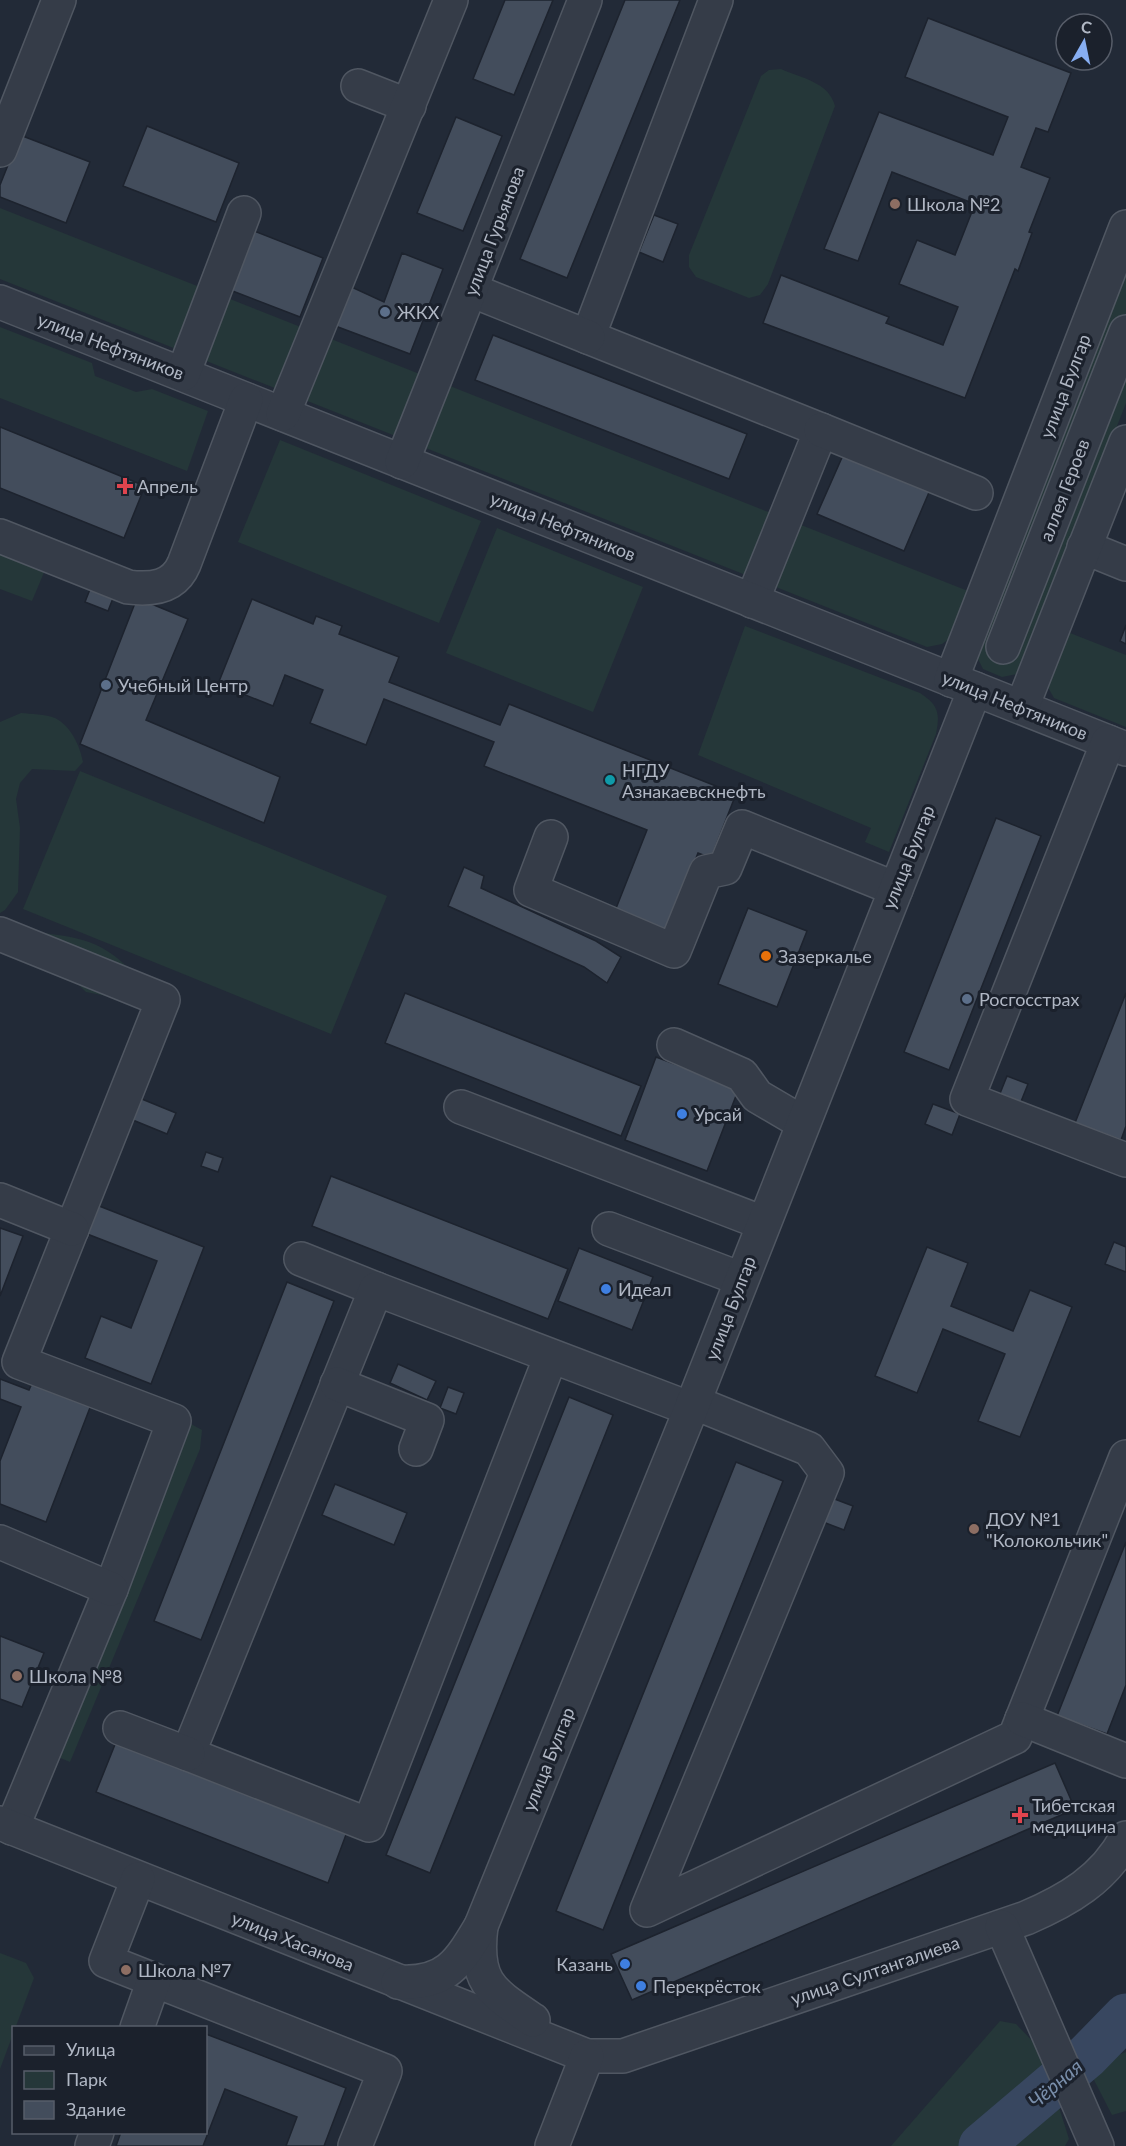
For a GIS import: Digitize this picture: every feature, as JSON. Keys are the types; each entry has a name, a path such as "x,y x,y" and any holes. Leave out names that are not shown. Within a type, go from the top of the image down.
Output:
{"street":[{"path":"0,150 59,0"},
{"path":"283,414 451,0"},
{"name":"улица Гурьянова","path":"402,462 585,0"},
{"path":"588,337 716,0"},
{"path":"358,86 409,106"},
{"path":"183,374 244,213"},
{"name":"улица Булгар","path":"398,1982 429,1981 448,1972 460,1960 481,1926 692,1405 896,889 963,684 1126,227"},
{"path":"471,290 976,493"},
{"name":"улица Нефтяников","path":"0,302 1117,745"},
{"name":"аллея Героев","path":"1003,647 1126,332"},
{"path":"0,536 128,587 142,589 170,583 180,574 246,399"},
{"path":"753,601 821,430"},
{"path":"1022,707 1126,443"},
{"path":"1084,547 1126,564"},
{"path":"1117,745 967,1099 1126,1160"},
{"path":"551,837 531,890 674,951 706,872 725,868 742,827 896,889"},
{"path":"0,934 163,1000 19,1362 174,1421 111,1590 6,1825"},
{"path":"674,1045 742,1075 757,1096 803,1123"},
{"path":"461,1107 763,1223"},
{"path":"0,1200 72,1229"},
{"path":"609,1229 741,1279"},
{"path":"302,1259 551,1356 809,1449 827,1473 648,1910 1015,1737 1126,1457"},
{"path":"188,1754 376,1289"},
{"path":"120,1728 369,1825 551,1356"},
{"path":"337,1384 427,1420 416,1449"},
{"path":"0,1542 111,1590"},
{"path":"1022,1719 1126,1761"},
{"name":"улица Хасанова","path":"6,1825 587,2056"},
{"name":"улица Султангалиева","path":"587,2056 623,2056 1046,1910 1073,1895 1111,1863 1126,1838"},
{"path":"138,1879 106,1961 385,2071 355,2146"},
{"name":"улица Булгар","path":"481,1926 478,1960 489,1988 587,2056"},
{"path":"1002,1927 1097,2146"},
{"path":"137,2026 154,1980"},
{"path":"552,2146 587,2056"}],"green space":[{"path":"781,69 821,86 832,98 835,106 768,284 760,295 749,298 696,277 689,267 689,255 761,76 769,70"},
{"path":"0,208 968,591 949,639 942,644 927,647 0,279"},
{"path":"1126,262 1126,403 1024,665 1017,674 1002,677 983,669 975,653"},
{"path":"0,327 92,363 95,376 136,392 152,389 208,411 187,471 0,398"},
{"path":"280,440 481,521 439,623 238,542"},
{"path":"497,528 643,587 593,712 446,653"},
{"path":"0,544 48,563 32,601 0,589"},
{"path":"745,626 920,693 937,710 936,734 889,852 865,842 871,828 698,755"},
{"path":"1065,631 1126,655 1126,727 1054,698 1046,684"},
{"path":"21,713 47,716 61,722 74,737 83,762 75,771 32,769 20,783 16,799 20,828 18,892 5,910 0,913 0,722"},
{"path":"80,771 387,896 331,1034 23,909"},
{"path":"24,930 70,937 96,945 108,951 133,973 117,998 86,992"},
{"path":"191,1424 202,1430 200,1449 70,1762 51,1754 92,1612 104,1556 181,1427"},
{"path":"0,1953 26,1963 34,1978 16,2026 12,2026 12,2037 0,2069"},
{"path":"1000,2021 1016,2024 1041,2050 1069,2139 1065,2146 891,2146"},
{"path":"1126,2052 1126,2111 1112,2115 1093,2078 1113,2057"}],"building":[{"path":"505,0 553,0 514,95 473,79"},
{"path":"625,0 680,0 567,278 520,259"},
{"path":"928,18 1054,66 1054,72 1071,73 1048,132 1036,128 1021,167 1050,178 1029,232 1032,233 1018,271 1015,269 965,398 763,323 781,275 889,317 886,323 943,345 958,307 899,284 917,240 955,255 975,204 892,172 858,261 824,249 879,112 993,155 1008,117 905,77"},
{"path":"456,117 502,136 463,231 417,213"},
{"path":"147,126 239,163 216,222 123,186"},
{"path":"20,135 90,162 66,223 0,197 0,185"},
{"path":"654,215 678,224 663,262 639,252"},
{"path":"254,231 323,258 300,317 230,290"},
{"path":"402,253 443,269 410,354 330,324 345,284 384,302"},
{"path":"493,335 747,434 729,479 475,380"},
{"path":"0,427 145,486 124,538 0,488"},
{"path":"844,453 930,490 904,551 817,514"},
{"path":"94,579 117,588 108,611 85,602"},
{"path":"137,598 188,619 146,720 280,777 264,823 80,744"},
{"name":"НГДУ Азнакаевскнефть","path":"252,599 313,624 316,616 342,626 339,634 399,657 389,682 500,725 509,704 736,794 711,858 698,853 665,937 613,916 647,830 484,766 494,742 384,699 366,745 310,723 323,690 285,675 273,706 218,684"},
{"path":"1126,625 1126,644 1120,641"},
{"path":"996,818 1041,836 949,1070 904,1052"},
{"path":"464,867 484,876 481,888 596,941 621,957 607,983 584,967 448,906"},
{"path":"748,908 807,931 777,1007 718,984"},
{"path":"405,993 641,1086 621,1136 385,1043"},
{"path":"1126,993 1126,1126 1121,1140 1075,1123"},
{"name":"Урсай","path":"656,1057 739,1088 707,1171 625,1140"},
{"path":"1007,1076 1028,1084 1020,1104 999,1096"},
{"path":"132,1095 176,1113 167,1134 123,1116"},
{"path":"933,1104 960,1114 952,1135 925,1124"},
{"path":"206,1152 223,1158 218,1172 201,1166"},
{"path":"331,1176 568,1269 548,1319 312,1226"},
{"path":"94,1204 204,1247 151,1384 85,1358 101,1316 131,1328 157,1261 82,1232"},
{"path":"0,1228 23,1236 0,1296"},
{"path":"1114,1242 1126,1247 1126,1272 1105,1264"},
{"path":"927,1247 968,1263 951,1306 1013,1331 1030,1290 1072,1307 1020,1437 978,1421 1005,1354 943,1329 917,1393 875,1376"},
{"name":"Идеал","path":"579,1248 653,1277 632,1330 558,1301"},
{"path":"287,1282 334,1301 201,1640 154,1621"},
{"path":"398,1364 436,1381 427,1400 390,1383"},
{"path":"0,1379 29,1390 32,1383 91,1405 46,1522 0,1504 0,1461 21,1407 0,1399"},
{"path":"448,1387 464,1393 456,1414 440,1408"},
{"path":"569,1397 613,1415 430,1873 386,1855"},
{"path":"736,1462 783,1481 603,1930 556,1911"},
{"path":"335,1484 407,1513 394,1545 322,1515"},
{"path":"832,1498 853,1506 844,1530 823,1522"},
{"path":"1126,1542 1126,1685 1107,1734 1057,1716"},
{"name":"Школа №8","path":"0,1636 44,1653 22,1707 0,1699"},
{"path":"116,1742 347,1832 328,1883 96,1792"},
{"path":"1055,1763 1075,1809 632,2000 611,1954"},
{"path":"207,2034 346,2088 324,2146 286,2146 297,2117 225,2089 203,2146 116,2146 120,2134 207,2134"}],"waterway":[{"name":"Чёрная","path":"981,2146 1087,2056 1126,2016"}],"place":[{"name":"Школа №2","path":"895,204"},
{"name":"ЖКХ","path":"385,312"},
{"name":"Апрель","path":"125,486"},
{"name":"Учебный Центр","path":"106,685"},
{"name":"НГДУ Азнакаевскнефть","path":"610,780"},
{"name":"Зазеркалье","path":"766,956"},
{"name":"Росгосстрах","path":"967,999"},
{"name":"Урсай","path":"682,1114"},
{"name":"Идеал","path":"606,1289"},
{"name":"ДОУ №1 \"Колокольчик\"","path":"974,1529"},
{"name":"Школа №8","path":"17,1676"},
{"name":"Тибетская медицина","path":"1020,1815"},
{"name":"Казань","path":"625,1964"},
{"name":"Школа №7","path":"126,1970"},
{"name":"Перекрёсток","path":"641,1986"}]}
